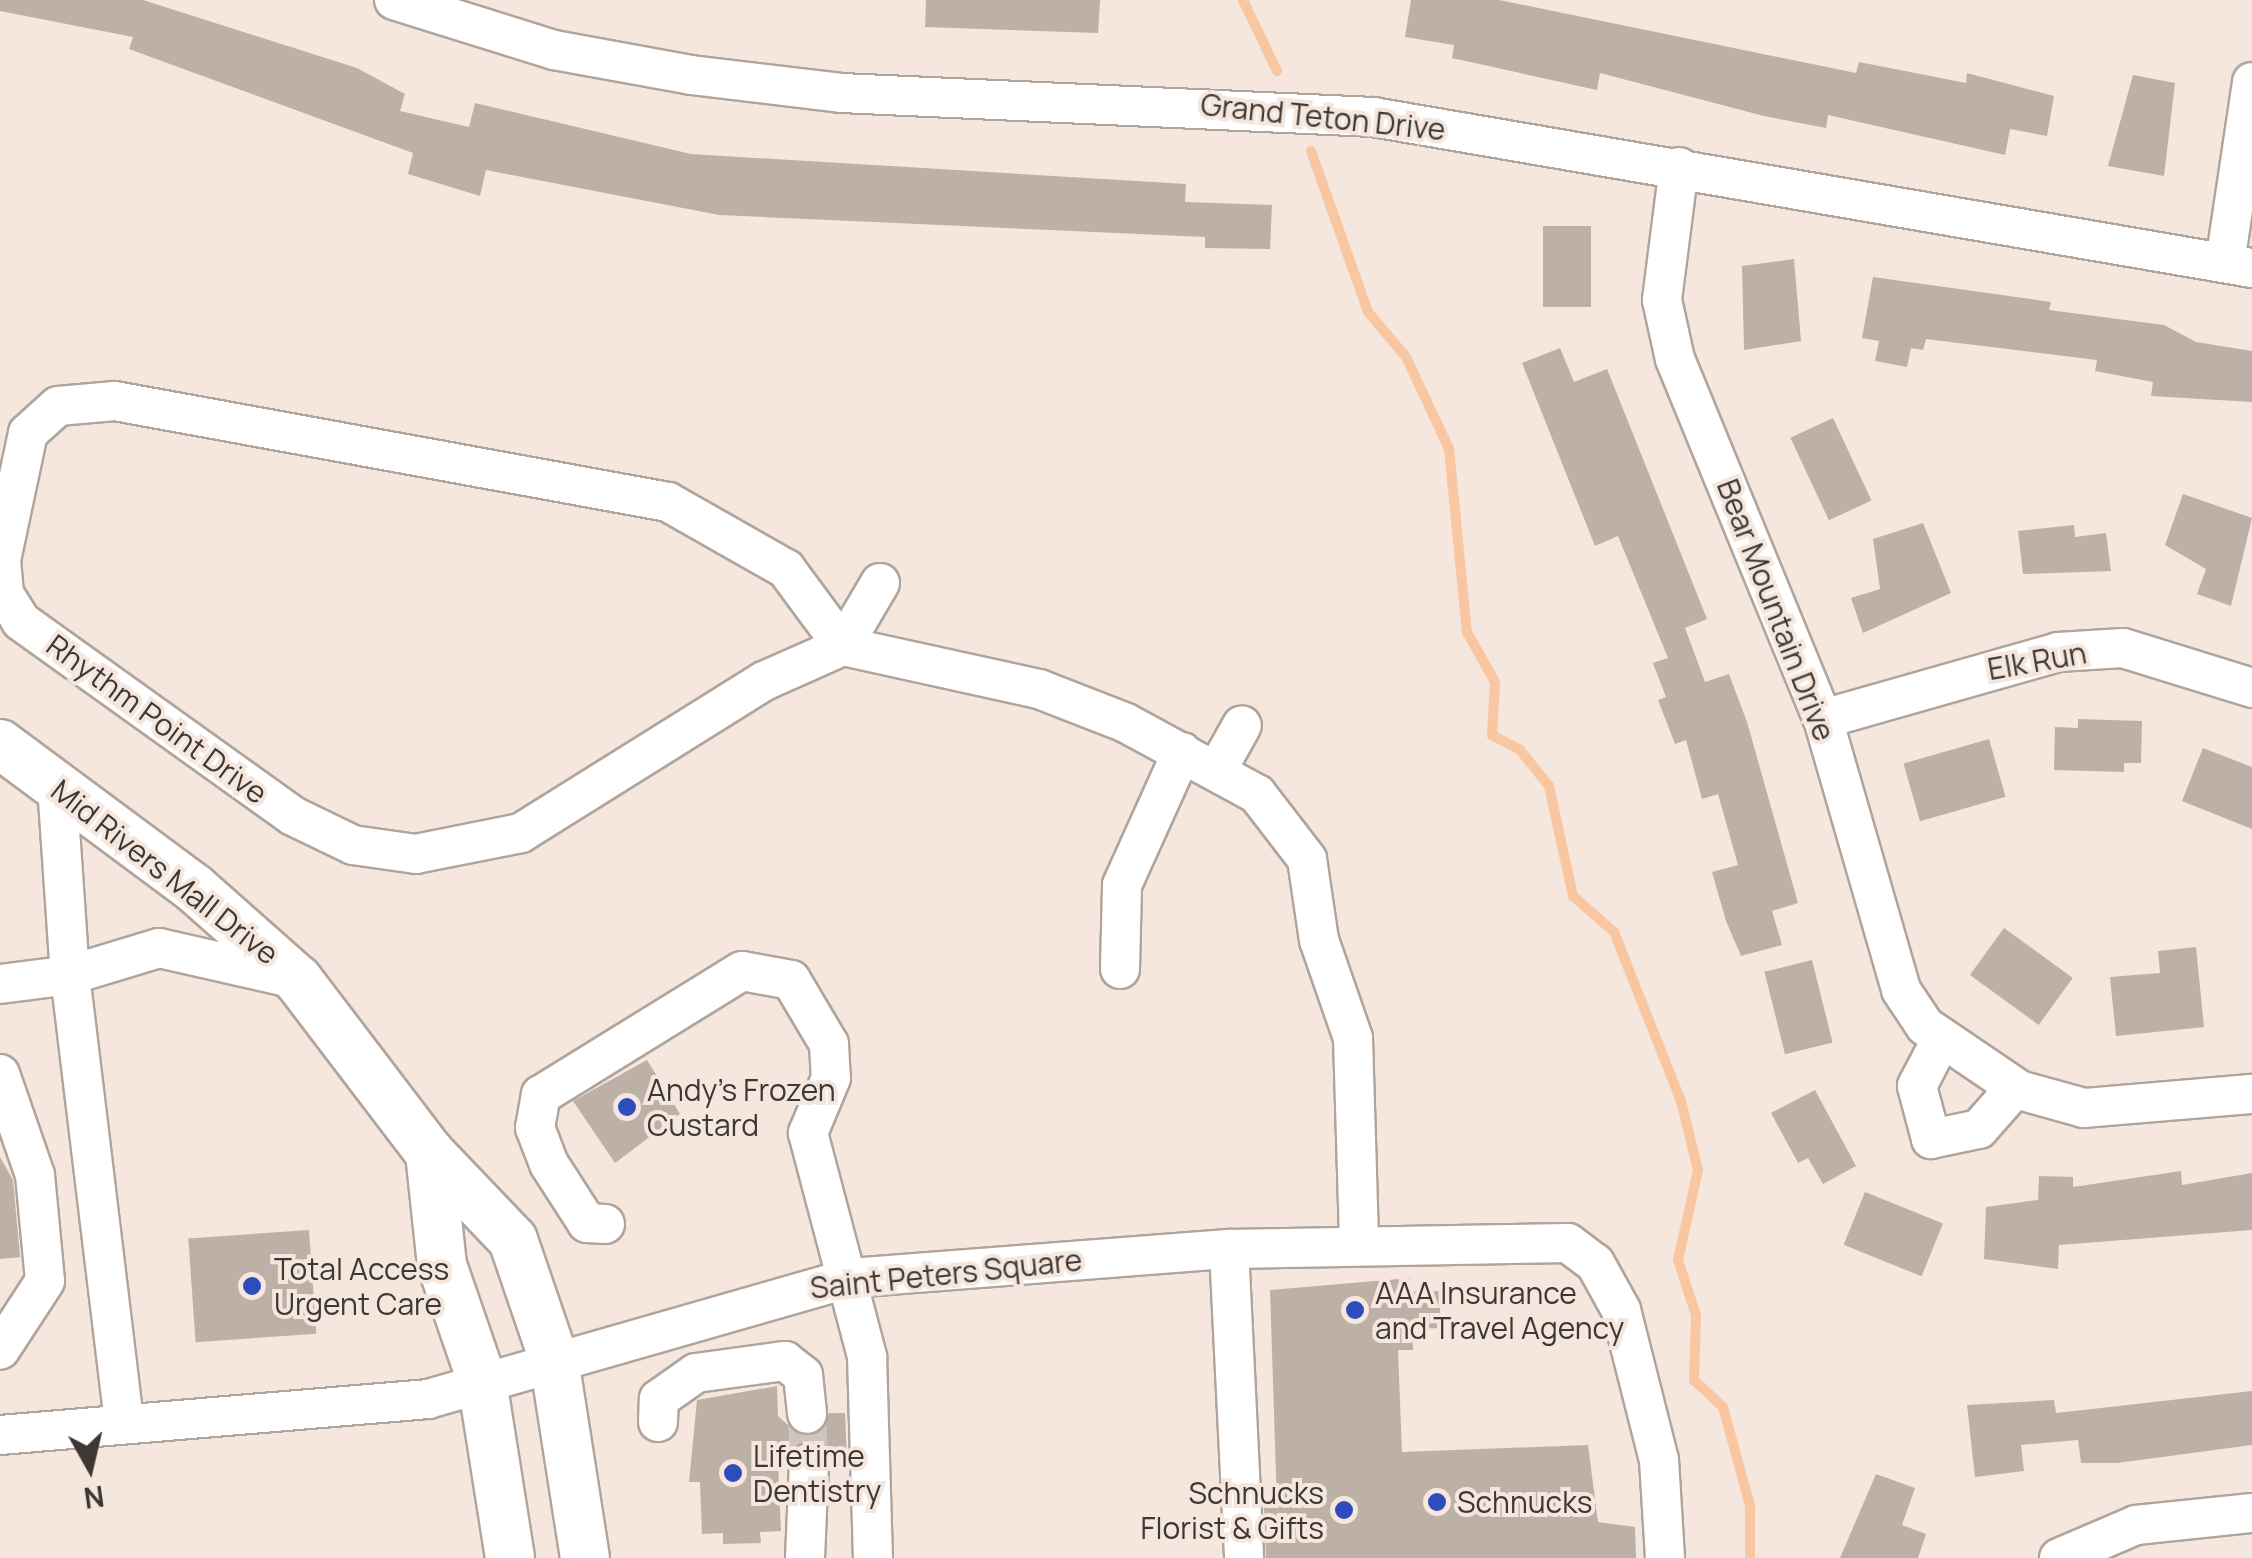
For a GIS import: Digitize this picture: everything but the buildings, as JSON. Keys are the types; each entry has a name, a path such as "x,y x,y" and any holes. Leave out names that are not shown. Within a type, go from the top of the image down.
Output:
{"main road":[{"name":"Mid Rivers Mall Drive","path":"0,744 57,785 298,980 430,1153 513,1240 554,1360 585,1558"},
{"path":"430,1153 442,1264 482,1381 510,1558"}],"street":[{"name":"Grand Teton Drive","path":"394,0 554,50 692,75 841,93 1373,117 2238,266"},
{"path":"2238,266 2252,82"},
{"name":"Bear Mountain Drive","path":"1679,167 1662,300 1675,359 1823,718 1901,990 1941,1040 2015,1088 2084,1108 2252,1094"},
{"name":"Rhythm Point Drive","path":"103,399 668,502 786,569 843,646 764,681 521,832 416,854 353,845 293,816 21,622 4,594 1,560 28,433 58,406 103,399"},
{"path":"880,583 843,646 1039,688 1218,770 1280,816 1312,872 1319,940 1353,1038 1359,1244"},
{"name":"Elk Run","path":"1823,718 2058,652 2123,648 2252,688"},
{"path":"1218,770 1242,725"},
{"path":"1120,970 1122,886 1182,752"},
{"path":"57,785 70,974 124,1424"},
{"path":"0,984 70,974 159,948 298,980"},
{"path":"605,1224 586,1223 548,1164 535,1128 541,1094 742,971 791,980 829,1044 831,1078 808,1133 850,1278 867,1356 873,1558"},
{"path":"1941,1040 1917,1086 1931,1139 1962,1139 2015,1088"},
{"path":"0,1074 36,1175 45,1281 0,1350"},
{"name":"Saint Peters Square","path":"0,1435 428,1399 850,1278 1230,1249 1568,1242 1596,1263 1620,1310 1659,1460 1665,1558"},
{"path":"1230,1249 1244,1558"},
{"path":"658,1422 660,1399 696,1372 785,1361 804,1375 807,1414"},
{"path":"806,1558 809,1463"},
{"path":"2059,1558 2136,1525 2252,1513"}],"waterway":[{"path":"1243,0 1277,71"},
{"path":"1311,151 1368,312 1406,357 1449,449 1467,632 1495,682 1492,735 1520,750 1549,786 1573,896 1614,932 1681,1101 1698,1170 1678,1260 1696,1315 1694,1380 1723,1407 1750,1506 1750,1558"}],"tunnel":[{"path":"807,1414 809,1463"}],"place":[{"name":"Andy's Frozen Custard","path":"627,1107"},
{"name":"Total Access Urgent Care","path":"252,1286"},
{"name":"AAA Insurance and Travel Agency","path":"1355,1310"},
{"name":"Lifetime Dentistry","path":"733,1473"},
{"name":"Schnucks","path":"1437,1502"},
{"name":"Schnucks Florist & Gifts","path":"1344,1510"}]}
